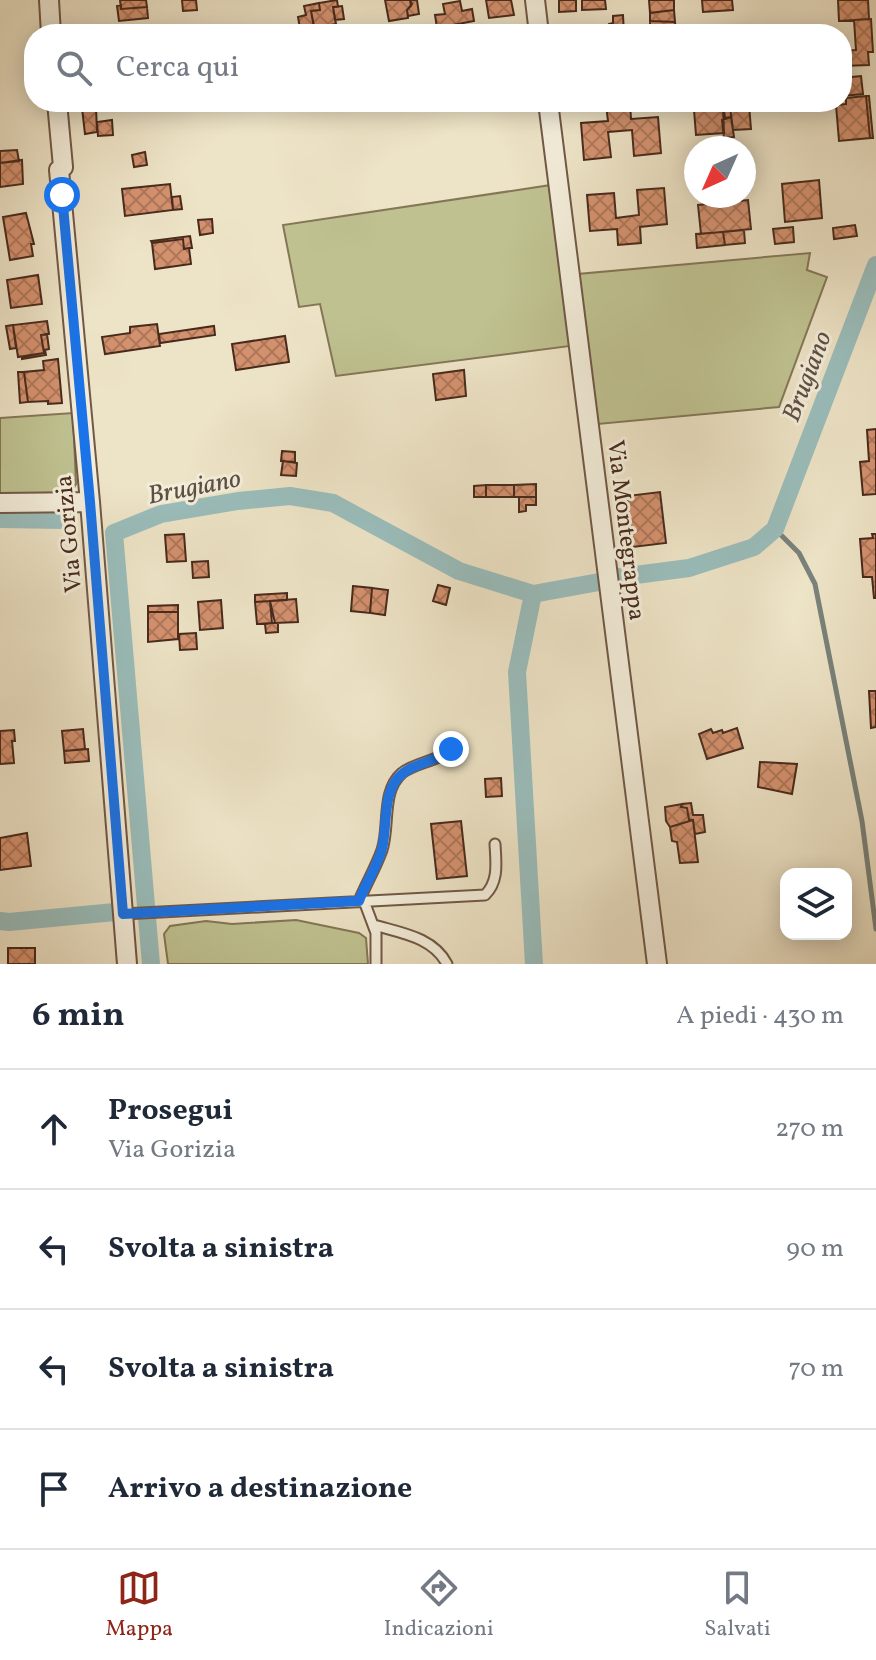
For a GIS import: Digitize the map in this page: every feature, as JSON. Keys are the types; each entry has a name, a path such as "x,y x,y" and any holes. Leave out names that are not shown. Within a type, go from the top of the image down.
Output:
{"street":[{"path":"49,0 50,24"},
{"path":"535,0 538,24"},
{"name":"Via Gorizia","path":"58,112 63,167 59,170 60,183 129,913 127,964"},
{"name":"Via Montegrappa","path":"549,112 657,964"},
{"path":"0,503 90,502"}],"lane":[{"path":"376,964 376,933 362,901 383,848 388,801 395,781 405,771 442,758 451,749"},
{"path":"129,913 485,895 493,887 496,877 495,844"},
{"path":"374,925 427,942 441,953 447,964"}],"green space":[{"path":"551,185 570,346 336,376 320,304 299,307 283,225"},
{"path":"810,253 807,270 827,277 779,407 598,424 578,274"},
{"path":"73,413 76,484 70,495 0,496 0,418"},
{"path":"296,920 359,933 366,938 368,964 168,964 164,934 170,926 206,921 232,924"}],"building":[{"path":"120,0 146,0 147,7 121,9"},
{"path":"182,0 196,0 197,10 183,11"},
{"path":"337,0 338,7 333,7 336,24 313,24 311,11 320,10 319,3"},
{"path":"385,0 410,0 408,18 389,21"},
{"path":"410,0 417,0 419,14 408,16 407,10 412,4"},
{"path":"486,0 511,0 514,15 489,18"},
{"path":"559,0 576,0 576,11 559,12"},
{"path":"582,0 605,0 606,9 582,10"},
{"path":"649,0 674,0 674,10 650,13"},
{"path":"702,0 732,0 733,10 703,12"},
{"path":"838,0 868,0 869,19 839,21"},
{"path":"460,1 462,11 472,9 474,21 436,24 435,15 445,14 443,4"},
{"path":"319,3 320,10 311,11 314,24 299,24 298,17 306,15 304,6"},
{"path":"121,5 121,9 147,7 148,18 119,21 117,6"},
{"path":"342,6 344,19 335,20 333,7"},
{"path":"674,10 675,22 650,21 650,13"},
{"path":"623,15 623,24 609,24 613,23 613,16"},
{"path":"871,19 873,52 868,52 869,65 852,66 852,50 856,50 854,20"},
{"path":"650,21 675,24 650,24"},
{"path":"861,76 863,94 852,95 852,77"},
{"path":"866,96 869,96 873,138 870,138"},
{"path":"866,96 870,138 839,141 837,112 852,112 852,97"},
{"path":"82,112 96,112 97,132 85,134"},
{"path":"607,112 631,112 631,119 658,117 661,153 634,156 632,130 608,132 611,157 584,160 581,123 608,121"},
{"path":"694,112 723,112 724,133 696,135"},
{"path":"731,112 750,112 751,129 733,130"},
{"path":"731,117 734,136 724,136 722,120"},
{"path":"112,120 113,135 98,136 97,122"},
{"path":"17,150 19,161 0,163 0,151"},
{"path":"145,152 147,165 134,167 132,155"},
{"path":"22,160 23,184 0,187 0,163"},
{"path":"819,180 822,218 785,222 782,184"},
{"path":"170,184 173,210 125,216 122,189"},
{"path":"664,188 667,224 640,227 641,243 618,245 617,229 590,231 587,195 614,193 616,218 639,215 637,190"},
{"path":"180,196 182,209 173,210 172,197"},
{"path":"698,208 749,208 751,229 701,234"},
{"path":"26,213 34,244 31,244 33,256 10,260 3,217"},
{"path":"212,219 213,233 200,235 198,220"},
{"path":"855,225 857,236 834,239 833,228"},
{"path":"793,227 794,242 775,244 773,229"},
{"path":"744,230 745,243 725,245 723,232"},
{"path":"723,232 725,245 697,248 696,234"},
{"path":"190,236 192,248 184,249 183,239 151,241"},
{"path":"183,239 184,249 189,248 191,264 155,269 152,243"},
{"path":"38,275 42,304 11,308 7,280"},
{"path":"47,321 49,334 41,335 44,353 18,357 13,325"},
{"path":"157,324 160,346 105,354 102,337 130,333 130,327"},
{"path":"13,325 16,348 10,349 6,326"},
{"path":"214,326 215,335 160,343 159,334"},
{"path":"47,334 49,349 45,350 46,355 22,359 44,353 41,335"},
{"path":"285,336 289,362 236,370 232,344"},
{"path":"58,359 62,403 28,402 24,372 44,370 43,361"},
{"path":"464,370 466,396 436,400 433,374"},
{"path":"18,372 24,372 28,402 20,403"},
{"path":"876,429 876,494 863,495 860,462 869,461 867,430"},
{"path":"282,451 295,452 295,462 281,461"},
{"path":"283,461 297,463 296,476 281,475"},
{"path":"536,484 536,497 514,497 514,485"},
{"path":"486,485 514,485 514,497 486,497"},
{"path":"486,485 486,497 474,497 474,486"},
{"path":"660,492 666,543 633,547 627,496"},
{"path":"519,497 536,497 536,505 526,505 526,511 519,512"},
{"path":"184,534 186,561 167,562 165,535"},
{"path":"872,534 876,534 876,598 872,577 863,577 860,539 873,538"},
{"path":"208,561 209,577 193,578 192,562"},
{"path":"438,585 450,588 446,605 433,601"},
{"path":"353,586 372,588 370,613 351,611"},
{"path":"372,588 388,590 385,615 370,613"},
{"path":"287,593 287,600 255,602 255,595"},
{"path":"296,599 298,622 275,623 270,601"},
{"path":"221,600 223,628 200,630 198,602"},
{"path":"270,601 272,623 257,624 255,602"},
{"path":"178,605 178,612 148,612 148,606"},
{"path":"148,612 178,612 178,639 148,642"},
{"path":"278,623 278,632 266,633 265,624"},
{"path":"196,633 197,649 180,650 179,634"},
{"path":"869,691 876,691 876,727 871,728"},
{"path":"737,728 743,748 707,759 699,734 711,729 713,733 722,730 723,733"},
{"path":"83,729 85,749 64,751 62,731"},
{"path":"14,730 14,763 0,764 0,731"},
{"path":"88,749 89,761 65,763 64,751"},
{"path":"760,762 797,764 792,794 758,787"},
{"path":"501,778 502,796 486,797 485,779"},
{"path":"691,803 693,815 703,815 705,832 695,834 687,808 681,807 682,804"},
{"path":"682,804 681,807 687,808 689,820 693,820 670,827 666,821 665,807"},
{"path":"693,820 698,862 680,863 677,842 672,841 670,827"},
{"path":"461,821 467,876 437,879 431,824"},
{"path":"27,833 31,866 0,870 0,838"},
{"path":"8,948 35,948 35,964 8,964"}],"waterway":[{"name":"Brugiano","path":"620,577 689,568 754,547 775,529 876,265"},
{"name":"Brugiano","path":"151,964 114,533 161,514 290,496 333,503 459,571 533,594 599,582"},
{"path":"0,519 64,520"},
{"path":"775,529 799,553 815,584 862,821 876,929"},
{"path":"533,594 517,672 534,964"},
{"path":"0,921 115,912"}],"route":[{"path":"62,195 123,914 359,901 383,848 388,801 395,781 405,771 442,758 451,749"}]}
